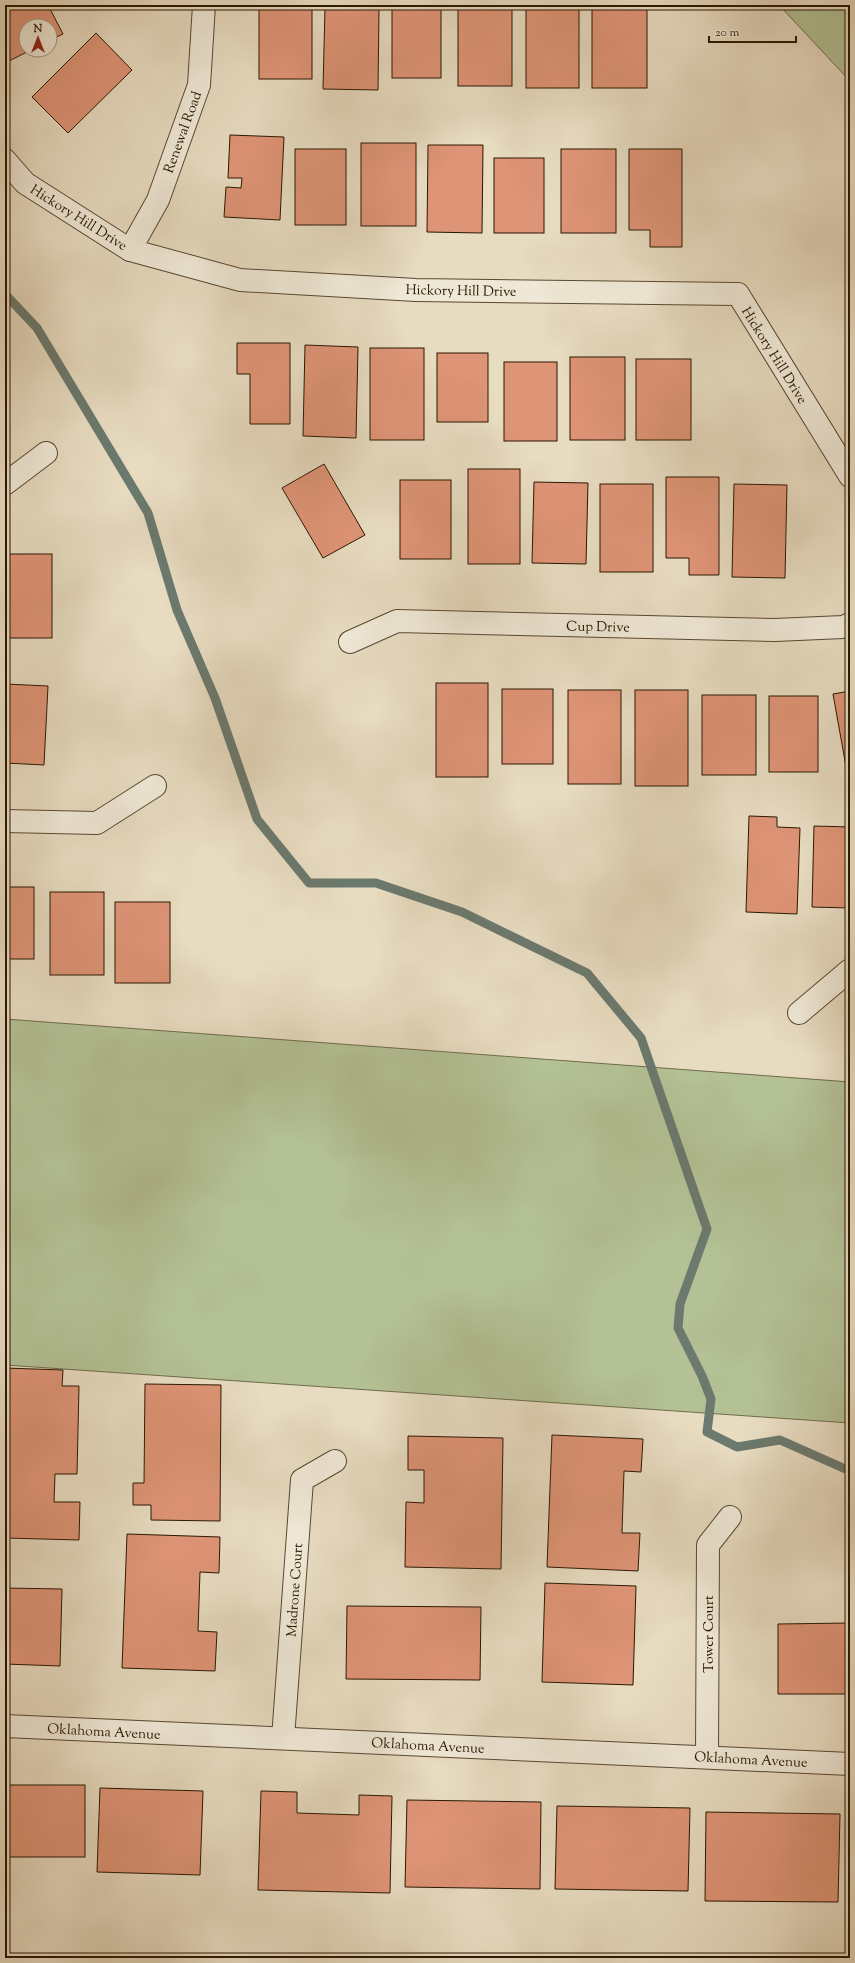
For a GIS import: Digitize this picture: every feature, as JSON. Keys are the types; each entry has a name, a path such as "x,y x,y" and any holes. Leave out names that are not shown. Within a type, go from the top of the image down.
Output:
{"street":[{"name":"Renewal Road","path":"130,250 158,200 199,86 204,5"},
{"name":"Hickory Hill Drive","path":"5,160 25,183 130,250 240,280 416,290 738,294 850,476"},
{"path":"5,484 46,453"},
{"name":"Cup Drive","path":"350,642 397,621 775,630 843,627 850,624"},
{"path":"5,821 97,823 155,786"},
{"path":"798,1013 850,970"},
{"name":"Madrone Court","path":"283,1738 302,1480 335,1461"},
{"name":"Tower Court","path":"707,1757 708,1545 730,1517"},
{"name":"Oklahoma Avenue","path":"5,1726 850,1764"}],"green space":[{"path":"779,5 850,5 850,81"},
{"path":"5,1019 850,1082 850,1423 5,1365"}],"building":[{"path":"5,5 48,5 55,18 18,18 18,56 5,63"},
{"path":"259,5 312,5 312,79 259,79"},
{"path":"392,5 441,5 441,78 392,78"},
{"path":"592,5 647,5 647,88 592,88"},
{"path":"458,7 512,7 512,86 458,86"},
{"path":"325,8 379,9 378,90 323,89"},
{"path":"526,9 579,9 579,88 526,88"},
{"path":"58,24 63,34 58,36"},
{"path":"96,33 132,70 68,133 32,97"},
{"path":"230,135 284,137 280,220 224,217 226,187 241,188 242,178 228,178"},
{"path":"361,143 416,143 416,226 361,226"},
{"path":"428,145 483,145 482,233 427,232"},
{"path":"295,149 346,149 346,225 295,225"},
{"path":"561,149 616,149 616,233 561,233"},
{"path":"629,149 682,149 682,247 650,247 650,230 629,230"},
{"path":"494,158 544,158 544,233 494,233"},
{"path":"237,343 290,343 290,424 250,424 250,374 237,374"},
{"path":"305,345 358,347 356,438 303,436"},
{"path":"370,348 424,348 424,440 370,440"},
{"path":"437,353 488,353 488,422 437,422"},
{"path":"570,357 625,357 625,440 570,440"},
{"path":"636,359 691,359 691,440 636,440"},
{"path":"504,362 557,362 557,441 504,441"},
{"path":"324,464 365,535 323,558 282,488"},
{"path":"468,469 520,469 520,564 468,564"},
{"path":"666,477 719,477 719,575 689,575 689,558 666,558"},
{"path":"400,480 451,480 451,559 400,559"},
{"path":"534,482 588,483 586,564 532,563"},
{"path":"600,484 653,484 653,572 600,572"},
{"path":"734,484 787,485 785,578 732,577"},
{"path":"5,554 52,554 52,638 5,638"},
{"path":"436,683 488,683 488,777 436,777"},
{"path":"5,684 48,686 44,765 5,763"},
{"path":"502,689 553,689 553,764 502,764"},
{"path":"568,690 621,690 621,784 568,784"},
{"path":"635,690 688,690 688,786 635,786"},
{"path":"850,691 850,771 847,772 833,694"},
{"path":"702,695 756,695 756,775 702,775"},
{"path":"769,696 818,696 818,772 769,772"},
{"path":"749,816 777,817 777,827 800,828 797,914 746,912"},
{"path":"814,826 850,827 850,908 812,907"},
{"path":"5,887 34,887 34,959 5,959"},
{"path":"50,892 104,892 104,975 50,975"},
{"path":"115,902 170,902 170,983 115,983"},
{"path":"5,1368 63,1370 62,1386 79,1386 77,1474 55,1474 54,1502 80,1502 79,1540 5,1538"},
{"path":"145,1384 221,1385 220,1521 151,1520 151,1505 133,1505 133,1483 144,1483"},
{"path":"552,1435 643,1439 641,1472 624,1471 622,1533 640,1533 638,1571 547,1567"},
{"path":"408,1436 503,1438 501,1569 405,1567 406,1502 424,1503 424,1470 408,1470"},
{"path":"127,1534 220,1537 219,1573 200,1572 198,1631 217,1632 215,1671 122,1668"},
{"path":"545,1583 636,1586 633,1685 542,1682"},
{"path":"5,1588 62,1589 60,1666 5,1664"},
{"path":"347,1606 481,1607 480,1680 346,1679"},
{"path":"850,1623 850,1694 778,1694 778,1624"},
{"path":"5,1785 85,1785 85,1857 5,1857"},
{"path":"100,1788 203,1791 200,1875 97,1872"},
{"path":"261,1791 297,1792 297,1813 359,1815 359,1795 392,1796 390,1893 258,1890"},
{"path":"407,1800 541,1802 540,1889 405,1887"},
{"path":"557,1806 690,1808 688,1891 555,1889"},
{"path":"706,1812 840,1814 838,1902 705,1901"}],"waterway":[{"path":"5,294 37,328 148,513 177,610 215,698 257,819 309,883 376,883 462,912 587,973 641,1038 707,1229 680,1304 678,1328 702,1376 711,1399 707,1432 737,1447 780,1440 850,1471"}]}
